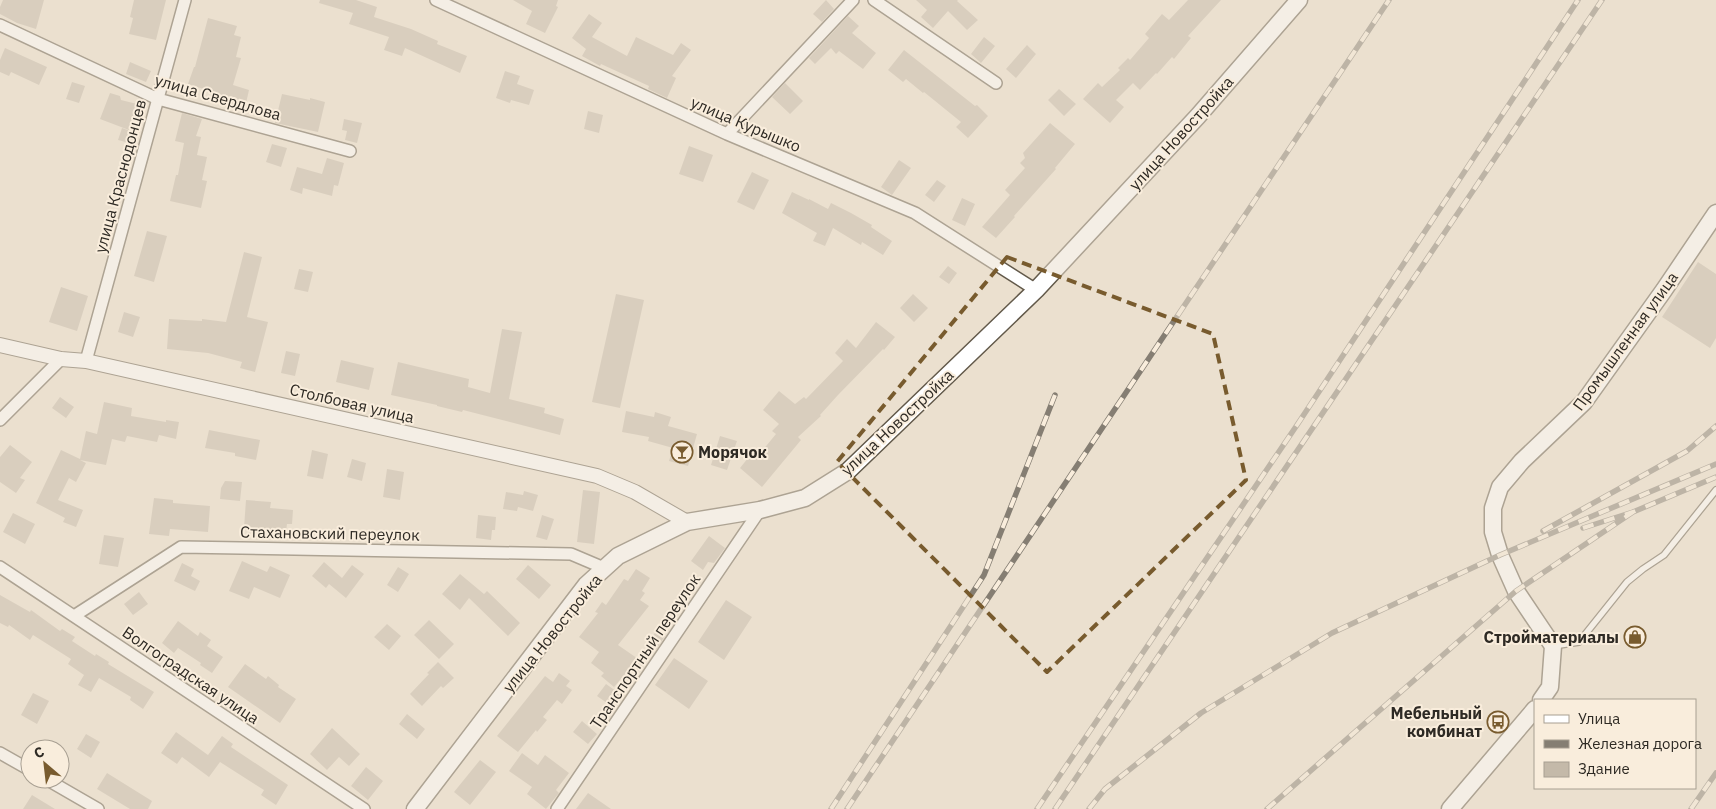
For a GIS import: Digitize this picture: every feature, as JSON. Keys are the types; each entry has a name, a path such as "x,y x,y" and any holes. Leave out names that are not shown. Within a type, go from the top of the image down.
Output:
{"main road":[{"name":"улица Новостройка","path":"415,809 586,585 604,568 618,556 688,522 760,510 805,498 848,470 1036,290 1198,116 1299,0"},
{"name":"Промышленная улица","path":"1554,646 1516,591 1500,555 1493,532 1493,508 1500,488 1522,461 1584,402 1716,213"},
{"path":"1542,699 1550,687 1554,646"},
{"path":"1450,809 1534,710"}],"street":[{"name":"улица Краснодонцев","path":"86,361 186,0"},
{"name":"улица Курышко","path":"436,0 727,134 915,213 1036,290"},
{"path":"727,134 853,0"},
{"path":"874,0 996,83"},
{"name":"улица Свердлова","path":"0,25 158,99 350,151"},
{"name":"Столбовая улица","path":"0,345 60,359 86,361 597,476 635,492 688,522"},
{"path":"0,420 60,359"},
{"name":"Транспортный переулок","path":"557,809 760,510"},
{"name":"Стахановский переулок","path":"74,616 181,547 571,554 604,568"},
{"name":"Волгоградская улица","path":"0,567 364,809"},
{"path":"0,752 20,764"},
{"path":"63,789 98,809"}],"lane":[{"path":"1554,646 1579,642 1627,582 1664,555 1716,490"}],"highlighted area":[{"path":"1007,257 1213,334 1246,480 1047,672 837,462"}],"building":[{"path":"3,0 44,0 36,29 17,23 0,14"},
{"path":"134,0 166,0 156,40 129,34 133,18 130,17"},
{"path":"320,0 356,0 377,7 374,17 411,29 438,41 437,44 467,56 460,73 405,48 402,56 384,50 389,37 349,24 353,13 319,3"},
{"path":"513,0 558,0 556,6 558,7 545,33 526,24 532,11"},
{"path":"826,0 834,9 822,22 813,14"},
{"path":"916,0 958,0 978,20 967,30 948,11 933,28 921,17 927,10"},
{"path":"1188,0 1221,0 1188,36 1191,38 1174,59 1172,57 1140,90 1133,83 1116,100 1124,107 1110,123 1083,99 1098,83 1102,87 1120,70 1118,68 1128,58 1130,60 1149,38 1145,34 1162,14 1169,20"},
{"path":"589,14 602,23 592,37 627,56 636,37 673,55 681,43 691,50 672,76 676,78 667,98 648,89 649,86 601,64 600,66 582,56 586,49 572,38"},
{"path":"848,16 859,26 852,33 876,53 863,69 839,51 836,54 831,48 815,64 809,58"},
{"path":"208,18 237,26 234,35 241,37 236,57 241,58 233,85 249,90 244,112 222,106 225,96 188,84 195,67"},
{"path":"984,37 995,46 981,63 971,54"},
{"path":"1027,45 1036,54 1016,78 1006,69"},
{"path":"5,48 47,67 39,85 11,72 9,76 0,72 0,60"},
{"path":"904,50 975,106 977,105 988,116 968,138 956,127 961,122 906,79 903,82 888,70"},
{"path":"130,62 151,71 146,82 126,74"},
{"path":"505,71 520,76 517,84 534,90 529,105 511,100 510,103 496,98"},
{"path":"72,82 85,86 79,103 66,99"},
{"path":"785,83 803,101 790,114 772,97"},
{"path":"1059,89 1076,104 1064,116 1048,100"},
{"path":"110,93 120,96 121,100 137,104 129,130 100,119"},
{"path":"282,94 325,102 318,132 275,123"},
{"path":"588,111 603,115 599,133 584,129"},
{"path":"182,113 202,119 196,136 201,137 197,155 207,157 202,180 207,181 201,208 170,201 176,175 178,175 184,143 175,141"},
{"path":"344,119 362,123 357,143 345,140 347,131 342,130"},
{"path":"1050,123 1075,144 1056,169 996,238 982,227 1010,195 1005,190 1025,168 1020,163 1025,158 1023,153"},
{"path":"122,128 133,132 129,143 118,140"},
{"path":"272,144 287,148 281,167 266,162"},
{"path":"689,146 713,155 703,182 679,174"},
{"path":"327,158 344,163 338,186 334,185 332,196 303,188 302,194 290,190 297,167 322,174"},
{"path":"899,160 911,168 892,195 881,187"},
{"path":"752,172 769,180 754,210 737,202"},
{"path":"937,180 946,186 934,202 925,195"},
{"path":"792,192 828,209 831,203 872,225 871,227 892,241 883,255 862,242 861,245 833,228 825,246 813,241 817,233 782,213"},
{"path":"962,198 975,204 965,226 952,220"},
{"path":"147,231 167,236 154,282 134,276"},
{"path":"244,252 262,257 247,317 268,322 255,372 240,368 242,362 208,353 167,349 169,319 202,321 202,319 226,322"},
{"path":"1698,262 1716,274 1716,338 1710,348 1662,317"},
{"path":"948,266 957,273 949,284 939,277"},
{"path":"299,269 313,272 308,292 294,289"},
{"path":"61,287 88,296 77,331 49,322"},
{"path":"616,294 644,300 620,408 592,402"},
{"path":"913,294 928,308 914,322 900,308"},
{"path":"124,312 140,317 133,337 118,332"},
{"path":"876,322 895,337 838,395 821,416 798,437 801,440 762,487 740,468 752,453 757,457 776,434 772,431 779,424 763,410 779,391 795,404 804,397 806,399 843,361 835,353 847,339 856,348"},
{"path":"502,329 522,332 509,399 545,408 544,413 564,419 560,435 463,410 462,412 391,395 398,362 469,379 468,387 490,393"},
{"path":"286,351 300,354 295,376 281,373"},
{"path":"341,360 374,368 369,390 336,382"},
{"path":"60,397 74,407 66,418 52,408"},
{"path":"104,402 132,408 131,416 166,422 166,420 179,422 176,439 159,435 157,442 127,436 125,442 112,439 106,465 80,460 86,463 76,482 69,478 58,500 83,510 76,527 63,522 65,518 36,503 61,450 80,459 86,431 97,434"},
{"path":"626,411 654,417 655,412 671,417 668,426 697,434 688,466 669,461 673,448 648,441 649,437 622,432"},
{"path":"209,430 260,440 256,460 235,456 235,453 205,448"},
{"path":"720,436 737,441 727,470 711,465"},
{"path":"10,445 32,462 20,478 25,480 16,493 0,482 0,457"},
{"path":"312,450 328,454 323,479 307,476"},
{"path":"352,459 366,463 362,481 347,477"},
{"path":"387,469 404,472 400,500 383,497"},
{"path":"225,481 242,482 240,501 220,499 221,488"},
{"path":"583,490 600,492 594,544 577,542"},
{"path":"524,491 538,495 533,511 518,507 517,511 503,509 506,492 523,495"},
{"path":"154,498 173,500 173,503 210,506 208,532 170,529 169,536 149,534"},
{"path":"246,500 271,502 270,508 293,510 292,524 287,524 286,532 244,528"},
{"path":"13,513 35,524 25,544 3,532"},
{"path":"478,515 496,517 495,530 492,530 491,540 476,538"},
{"path":"542,515 554,519 547,540 536,537"},
{"path":"104,535 124,538 118,567 99,564"},
{"path":"709,536 725,548 714,563 708,562 703,570 691,561"},
{"path":"242,561 267,572 270,566 290,575 280,598 254,587 249,599 229,591"},
{"path":"324,562 342,578 352,565 364,574 346,598 329,584 326,588 312,576"},
{"path":"182,563 194,569 191,576 200,581 195,591 174,581"},
{"path":"528,565 551,585 539,599 516,579"},
{"path":"398,567 409,574 398,592 387,585"},
{"path":"636,569 650,578 642,591 645,593 640,600 649,606 618,645 644,663 637,672 630,668 614,687 601,676 604,673 591,663 599,652 579,637 598,613 595,612 602,602 606,605 624,579 628,581"},
{"path":"460,574 484,594 487,591 520,623 508,636 469,598 460,610 442,594"},
{"path":"139,592 148,604 133,615 124,604"},
{"path":"0,595 30,612 31,610 60,631 62,629 75,637 72,641 95,656 96,654 109,662 108,664 154,692 143,709 130,700 131,697 99,678 91,692 78,685 84,675 68,664 71,659 33,635 30,640 9,625 8,627 0,623"},
{"path":"726,600 752,617 724,660 698,642"},
{"path":"429,620 454,644 439,659 414,635"},
{"path":"178,621 198,636 200,632 211,640 207,646 223,657 212,673 200,665 201,663 178,648 174,653 162,643"},
{"path":"387,624 401,636 389,650 374,637"},
{"path":"657,630 665,636 656,650 647,644"},
{"path":"674,658 708,681 689,709 655,685"},
{"path":"438,662 454,678 443,688 441,686 422,706 410,694"},
{"path":"245,664 266,679 268,676 279,685 278,687 296,699 280,723 228,687"},
{"path":"559,673 570,681 566,686 572,690 562,704 557,700 543,717 547,720 518,752 497,736 545,676 553,682"},
{"path":"606,684 623,696 614,708 597,696"},
{"path":"33,693 49,701 37,724 21,715"},
{"path":"407,714 425,729 417,739 399,724"},
{"path":"582,721 597,734 588,744 573,732"},
{"path":"332,728 360,754 349,766 339,757 327,770 310,754"},
{"path":"176,732 208,755 222,736 233,744 231,747 288,785 276,805 261,795 264,790 220,762 209,777 182,757 177,764 161,753"},
{"path":"86,734 100,742 91,758 77,749"},
{"path":"522,753 538,765 545,755 569,773 556,790 559,793 546,809 527,794 532,787 509,771"},
{"path":"480,760 496,772 470,805 454,792"},
{"path":"366,767 383,781 368,800 351,786"},
{"path":"107,773 152,801 148,809 130,809 97,789"},
{"path":"588,793 611,809 576,809"},
{"path":"32,795 55,809 23,809"}],"railway":[{"path":"847,809 1389,0"},
{"path":"1037,809 1297,425 1578,0"},
{"path":"1055,809 1602,0"},
{"path":"831,809 984,575 1055,395"},
{"path":"1543,531 1687,451 1716,426"},
{"path":"1089,809 1105,789 1201,713 1332,633 1500,555 1716,464"},
{"path":"1583,528 1633,512 1716,477"},
{"path":"1267,809 1516,591 1633,512"},
{"path":"1691,809 1716,773"}],"place":[{"name":"Морячок","path":"682,452"},
{"name":"Стройматериалы","path":"1635,637"},
{"name":"Мебельный комбинат","path":"1498,722"}]}
